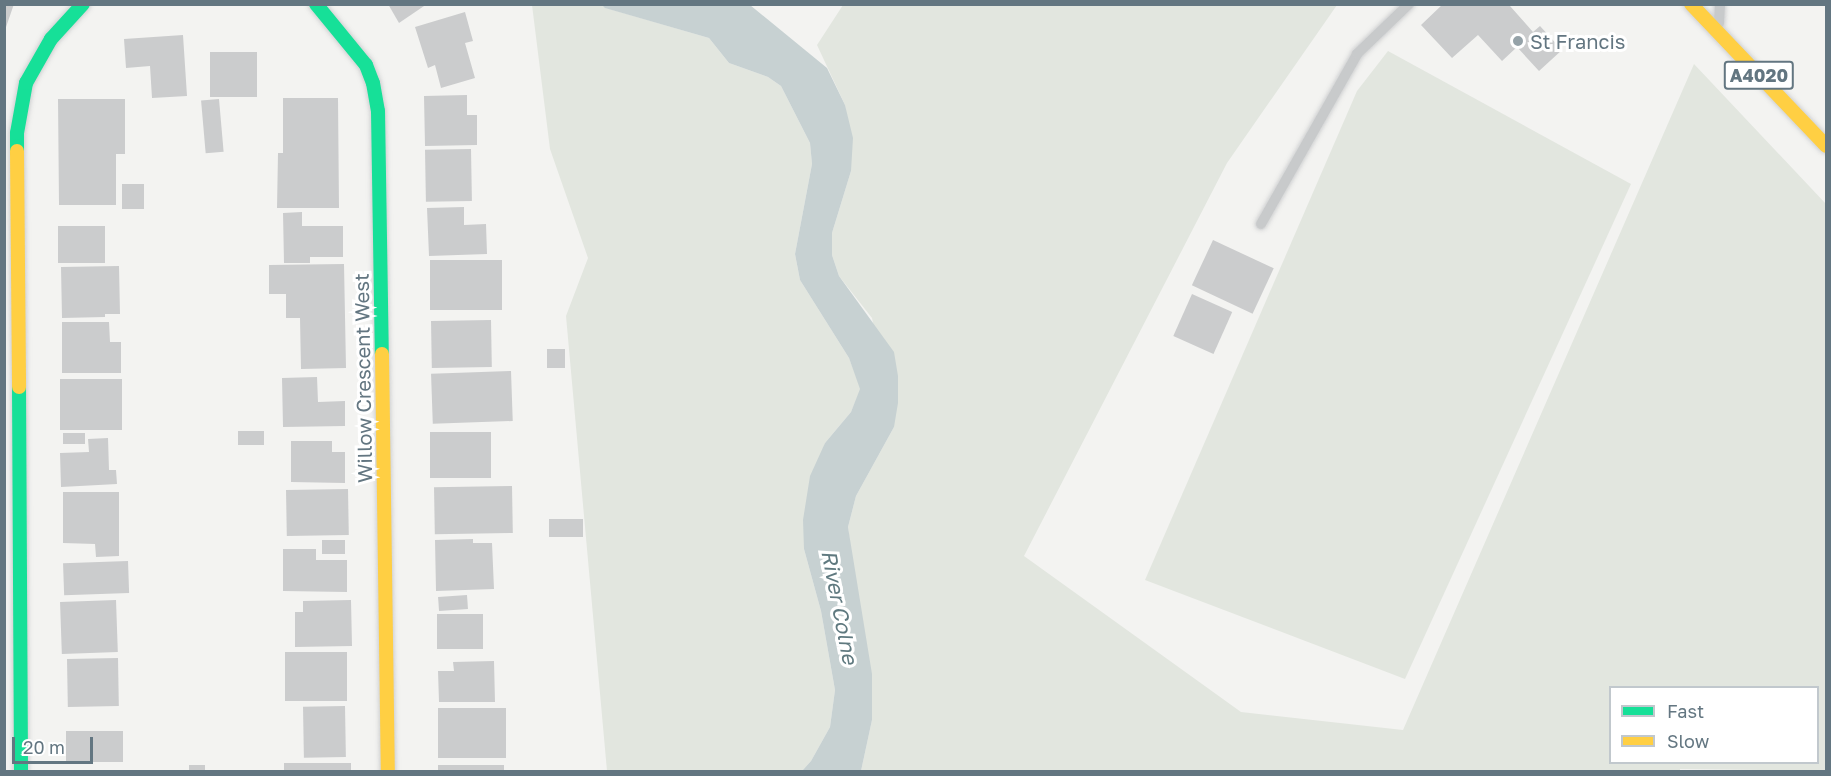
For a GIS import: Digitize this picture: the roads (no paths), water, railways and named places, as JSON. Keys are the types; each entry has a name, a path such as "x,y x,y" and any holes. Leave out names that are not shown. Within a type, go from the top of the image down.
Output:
{"street":[{"path":"21,771 17,133 26,83 38,59 51,39 83,4"},
{"name":"Willow Crescent West","path":"316,4 366,65 374,83 378,111 388,771"},
{"name":"A4020","path":"1691,4 1827,146"}],"lane":[{"path":"1261,224 1357,54 1409,4"},
{"path":"1718,32 1720,4"}],"water":[{"name":"River Colne","path":"602,5 750,5 827,68 845,105 853,138 851,171 832,233 832,255 839,276 894,352 898,376 898,403 894,427 856,496 848,527 872,674 872,720 861,771 802,771 811,761 830,727 835,690 821,611 804,549 803,520 810,476 825,443 851,412 860,389 849,358 800,280 795,254 812,164 810,143 781,86 768,77 729,63 709,38 605,8"}],"place":[{"name":"St Francis","path":"1518,41"}]}
